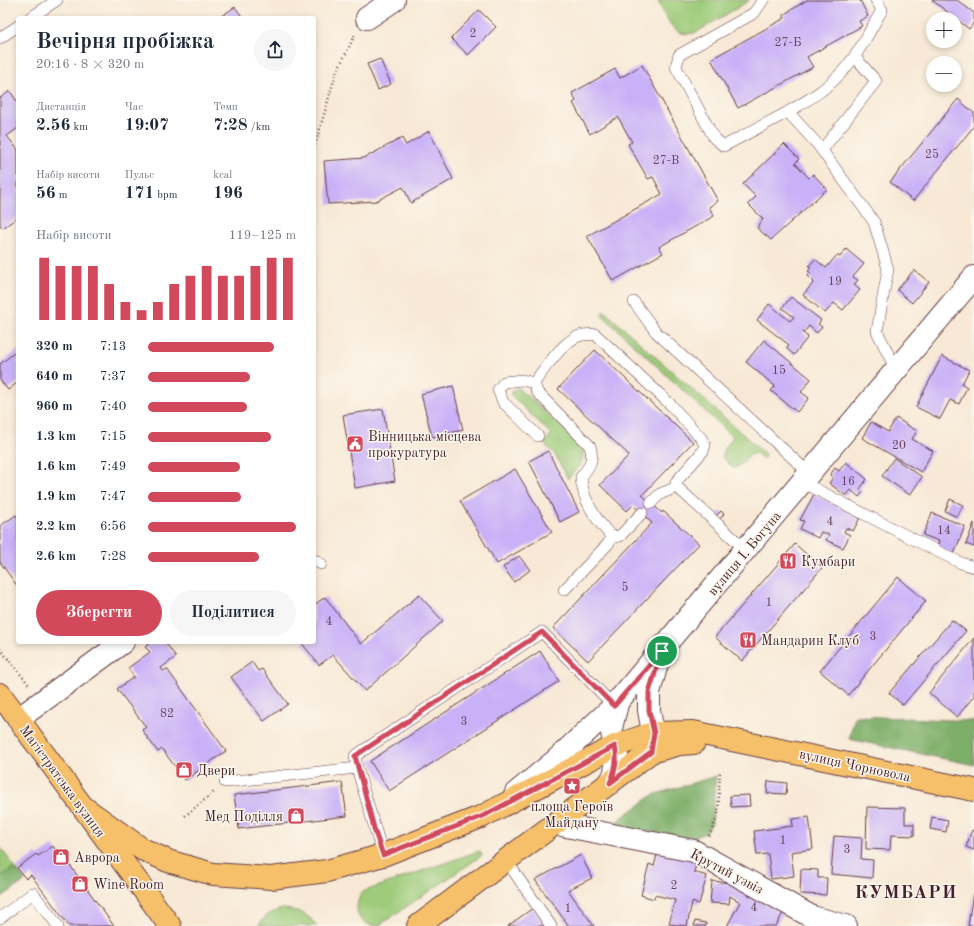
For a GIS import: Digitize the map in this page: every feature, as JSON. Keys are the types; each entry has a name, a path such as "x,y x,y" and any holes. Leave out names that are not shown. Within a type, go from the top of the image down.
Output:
{"main road":[{"name":"Магістратська вулиця","path":"0,694 170,926"},
{"name":"вулиця Чорновола","path":"83,807 142,849 168,862 213,874 271,878 327,871 383,855 495,810 615,746 648,749 693,732 974,790"},
{"path":"418,926 610,783 648,749"}],"street":[{"path":"367,18 394,0"},
{"name":"вулиця І. Богуна","path":"495,810 555,761 616,702 662,651 974,277"},
{"path":"18,719 120,644"},
{"path":"615,746 626,755 648,749 649,692 662,651"},
{"path":"610,783 615,773 617,756 611,728 616,702"},
{"name":"Крутий узвіз","path":"556,824 694,851 812,917 846,926"}],"lane":[{"path":"33,16 57,0"},
{"path":"763,0 754,13 679,55 676,67 714,138 724,146 788,112 819,93 839,76 855,57 882,10 876,0"},
{"path":"0,38 16,27"},
{"path":"822,150 876,81 855,57"},
{"path":"788,112 822,150 874,222 888,269 876,331 896,370"},
{"path":"634,302 656,332 806,478 905,535 974,567"},
{"path":"534,383 542,371 565,346 578,336 595,334 670,404 701,438 705,445 703,451 676,482 677,487 746,550"},
{"path":"534,383 522,380 504,382 498,390 503,402 538,436"},
{"path":"534,383 537,392 590,446 593,456 589,468 581,477 581,488 599,524 612,537"},
{"path":"651,503 660,494 677,487"},
{"path":"612,537 620,536 642,513"},
{"path":"564,590 608,544 612,537"},
{"path":"383,855 357,768 355,756 542,632 616,702"},
{"path":"225,782 357,768"},
{"path":"506,860 551,926"},
{"path":"0,918 33,893 58,926"}],"path":[{"path":"316,142 336,73 353,38 367,18"},
{"path":"0,649 32,687 52,694"},
{"path":"699,853 713,828 718,814 720,771"},
{"path":"185,816 225,782"}],"green space":[{"path":"661,0 750,0 697,32 689,34 677,31 672,26 658,2"},
{"path":"604,311 766,455 763,459 756,453 733,468 723,458 723,451 733,437 601,314"},
{"path":"517,388 581,445 583,450 582,460 568,479 554,453 544,444 551,434 511,395 513,390"},
{"path":"855,716 974,721 974,765 849,739"},
{"path":"716,776 712,823 706,833 691,838 610,826 653,795"},
{"path":"0,847 25,881 0,898"},
{"path":"479,851 482,853 481,856 378,926 365,923 358,915 357,904 362,892"},
{"path":"14,867 25,881 0,898 0,877"},
{"path":"282,909 302,913 310,918 317,926 258,926 268,915"}],"building":[{"path":"807,0 860,0 868,16 859,21 862,26 807,57 813,67 738,108 711,59 785,18 783,15"},
{"path":"932,0 957,0 974,13 974,22 969,29 962,24 962,12 947,12"},
{"path":"235,7 242,16 222,16"},
{"path":"479,10 496,27 468,55 451,38"},
{"path":"380,59 391,84 378,90 367,64"},
{"path":"642,65 718,201 709,207 714,216 659,247 663,253 613,281 587,236 662,194 653,177 648,179 628,144 632,142 618,117 590,134 573,103 576,101 572,93 615,69 620,78"},
{"path":"10,91 16,100 16,129 7,136 16,147 16,218 3,228 0,225 0,98"},
{"path":"958,99 974,113 974,126 913,201 890,182"},
{"path":"429,131 453,179 411,203 403,187 376,201 328,204 324,161 364,158 402,138 406,145"},
{"path":"784,144 799,159 795,163 809,178 813,174 827,189 771,240 757,228 763,219 748,204 756,197 743,184"},
{"path":"846,249 864,264 853,277 858,280 854,285 860,290 843,310 834,303 825,313 803,295 814,282 808,276 811,273 808,271 811,268 809,266 815,259 826,268 837,255 840,257"},
{"path":"914,270 929,282 912,303 897,290"},
{"path":"791,297 821,320 818,324 822,327 817,333 809,326 803,333 808,337 794,355 786,348 789,345 757,320 769,304 790,321 794,317 782,308"},
{"path":"764,340 811,379 801,392 809,398 797,412 771,391 775,386 746,362"},
{"path":"595,350 693,442 642,495 662,513 663,511 699,544 588,661 553,628 652,523 633,505 627,511 600,485 629,455 558,389"},
{"path":"16,352 16,384 8,390 0,380 0,364"},
{"path":"942,356 969,370 962,384 967,387 959,404 950,400 940,419 916,407"},
{"path":"453,386 463,430 432,437 421,394"},
{"path":"383,409 395,481 355,488 343,415"},
{"path":"896,418 917,431 912,439 933,451 921,472 862,438 871,422 888,432"},
{"path":"548,451 579,512 560,522 529,461"},
{"path":"894,458 922,477 910,495 882,476"},
{"path":"846,462 867,479 860,489 863,492 859,497 851,490 846,496 829,483 833,478 830,475 835,468 839,471"},
{"path":"515,469 552,532 497,564 460,501"},
{"path":"814,494 860,518 853,531 846,528 844,532 850,535 843,548 826,540 829,535 821,532 818,538 800,529 804,521 800,520"},
{"path":"950,499 963,505 957,517 945,511"},
{"path":"721,511 724,514 720,519 716,516"},
{"path":"932,513 965,526 954,554 937,547 939,541 923,535"},
{"path":"16,515 16,584 0,562 0,526"},
{"path":"974,523 974,547 966,544"},
{"path":"795,544 822,568 742,661 715,637"},
{"path":"519,556 530,570 514,582 503,567"},
{"path":"898,577 926,601 848,695 820,671"},
{"path":"419,595 443,621 365,691 333,655 319,665 303,644 316,644 316,604 325,597 361,644"},
{"path":"952,620 966,631 903,705 889,693"},
{"path":"974,638 974,696 957,717 929,693"},
{"path":"149,644 166,644 176,657 161,668 163,671 167,669 226,751 185,780 162,749 158,752 142,730 146,727 117,689 134,677 128,668 150,652 145,647"},
{"path":"540,651 559,681 389,791 370,761"},
{"path":"252,662 258,671 262,669 288,704 264,721 231,677"},
{"path":"768,781 787,783 786,794 767,793"},
{"path":"342,782 347,816 239,829 234,795"},
{"path":"749,795 750,806 731,807 730,796"},
{"path":"867,807 905,808 905,824 914,824 914,836 891,835 890,850 866,849"},
{"path":"809,817 813,849 791,852 794,876 771,879 768,854 757,855 754,831 793,826 792,819"},
{"path":"932,817 948,820 946,832 930,829"},
{"path":"972,830 974,831 974,850 966,847"},
{"path":"834,836 862,838 861,859 873,860 872,878 831,874"},
{"path":"53,846 59,855 61,853 114,926 69,926 31,875 26,879 17,868 36,854 38,856"},
{"path":"659,847 698,857 694,872 707,876 699,904 692,902 687,926 669,924 675,900 655,895 654,899 641,895 649,864 654,866"},
{"path":"581,855 592,878 568,890 594,926 569,926 535,880"},
{"path":"801,869 818,870 818,878 827,878 826,895 800,894"},
{"path":"712,881 730,883 763,897 760,901 783,913 776,926 727,926 740,902 730,896 729,904 710,903"},
{"path":"973,893 974,926 968,926"},
{"path":"533,908 546,926 508,926"},
{"path":"695,921 706,923 706,926 694,926"}],"place":[{"name":"Вінницька місцева прокуратура","path":"355,444"},
{"name":"Кумбари","path":"788,561"},
{"name":"Мандарин Клуб","path":"748,640"},
{"name":"Двери","path":"184,770"},
{"name":"площа Героїв Майдану","path":"572,786"},
{"name":"Мед Поділля","path":"296,816"},
{"name":"Аврора","path":"61,857"},
{"name":"Wine Room","path":"80,884"}],"district":[{"name":"КУМБАРИ","path":"906,892"}],"route":[{"path":"542,632 614,706 662,651 649,692 649,710 654,733 651,752 610,783 615,773 617,756 615,746 483,816 383,855 375,832 355,756 542,632"}]}
